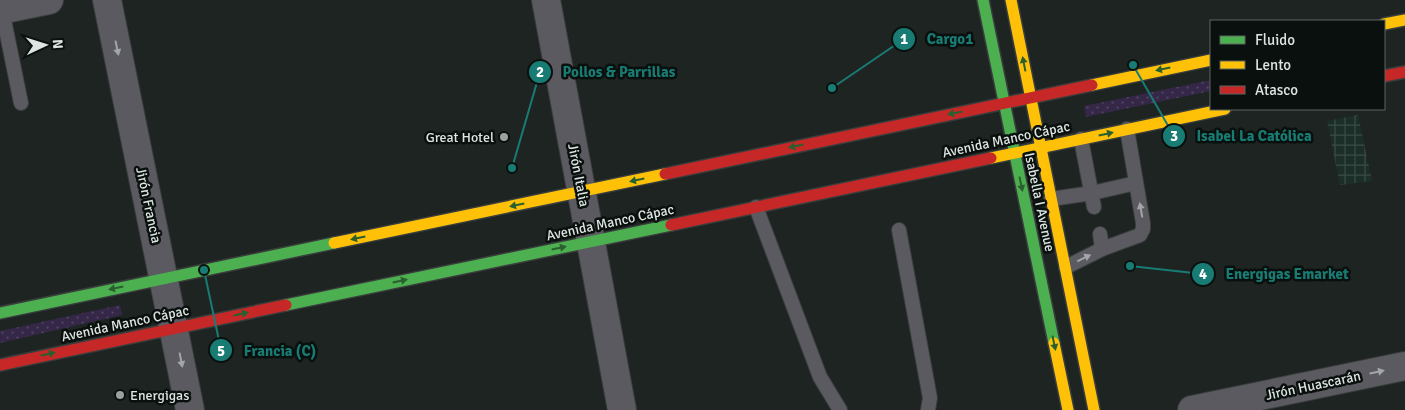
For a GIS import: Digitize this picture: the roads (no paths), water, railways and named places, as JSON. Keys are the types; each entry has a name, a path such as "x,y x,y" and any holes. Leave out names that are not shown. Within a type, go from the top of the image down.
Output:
{"main road":[{"name":"Isabella I Avenue","path":"983,0 1002,103 1068,410"},
{"name":"Isabella I Avenue","path":"1011,0 1094,410"},
{"path":"1385,24 1405,20"},
{"path":"0,313 1210,60"},
{"path":"1385,76 1405,72"},
{"name":"Avenida Manco Cápac","path":"0,365 1220,110"}],"street":[{"path":"1,10 49,0"},
{"name":"Jirón Francia","path":"107,0 175,328 190,410"},
{"name":"Jirón Italia","path":"546,0 622,410"},
{"name":"Jirón Huascarán","path":"1192,410 1405,366"}],"lane":[{"path":"1,10 21,103"},
{"path":"1066,267 1102,249 1140,234 1143,230 1127,129"},
{"path":"1081,139 1093,200"},
{"path":"1051,199 1093,200 1136,183"},
{"path":"756,207 820,377 840,410"},
{"path":"899,230 930,398 928,410"},
{"path":"1100,234 1102,249"}],"place":[{"name":"Isabel La Católica","path":"1133,65"},
{"name":"Cargo1","path":"832,88"},
{"name":"Great Hotel","path":"504,137"},
{"name":"Pollos & Parrillas","path":"512,168"},
{"name":"Energigas Emarket","path":"1130,266"},
{"name":"Francia (C)","path":"204,270"},
{"name":"Energigas","path":"120,395"}]}
